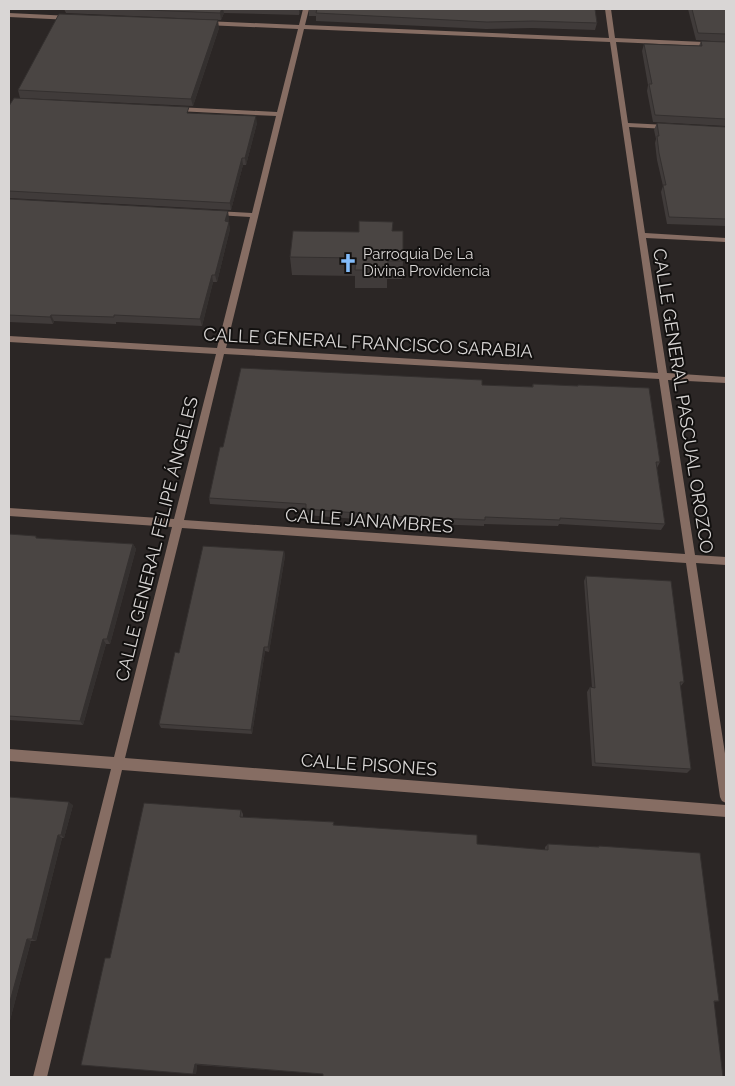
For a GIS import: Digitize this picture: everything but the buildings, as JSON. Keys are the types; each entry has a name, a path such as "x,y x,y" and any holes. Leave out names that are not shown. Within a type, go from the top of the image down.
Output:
{"street":[{"name":"CALLE GENERAL FELIPE ÁNGELES","path":"40,1077 221,351 278,114 306,9"},
{"name":"CALLE GENERAL PASCUAL OROZCO","path":"608,9 726,797"},
{"path":"9,15 77,18"},
{"path":"194,23 726,45"},
{"path":"172,109 278,114"},
{"path":"626,125 672,127"},
{"path":"205,213 254,215"},
{"path":"642,236 726,240"},
{"name":"CALLE GENERAL FRANCISCO SARABIA","path":"9,339 726,380"},
{"name":"CALLE JANAMBRES","path":"9,512 726,561"},
{"name":"CALLE PISONES","path":"9,755 726,810"}],"place":[{"name":"Parroquia De La Divina Providencia","path":"348,263"}]}
